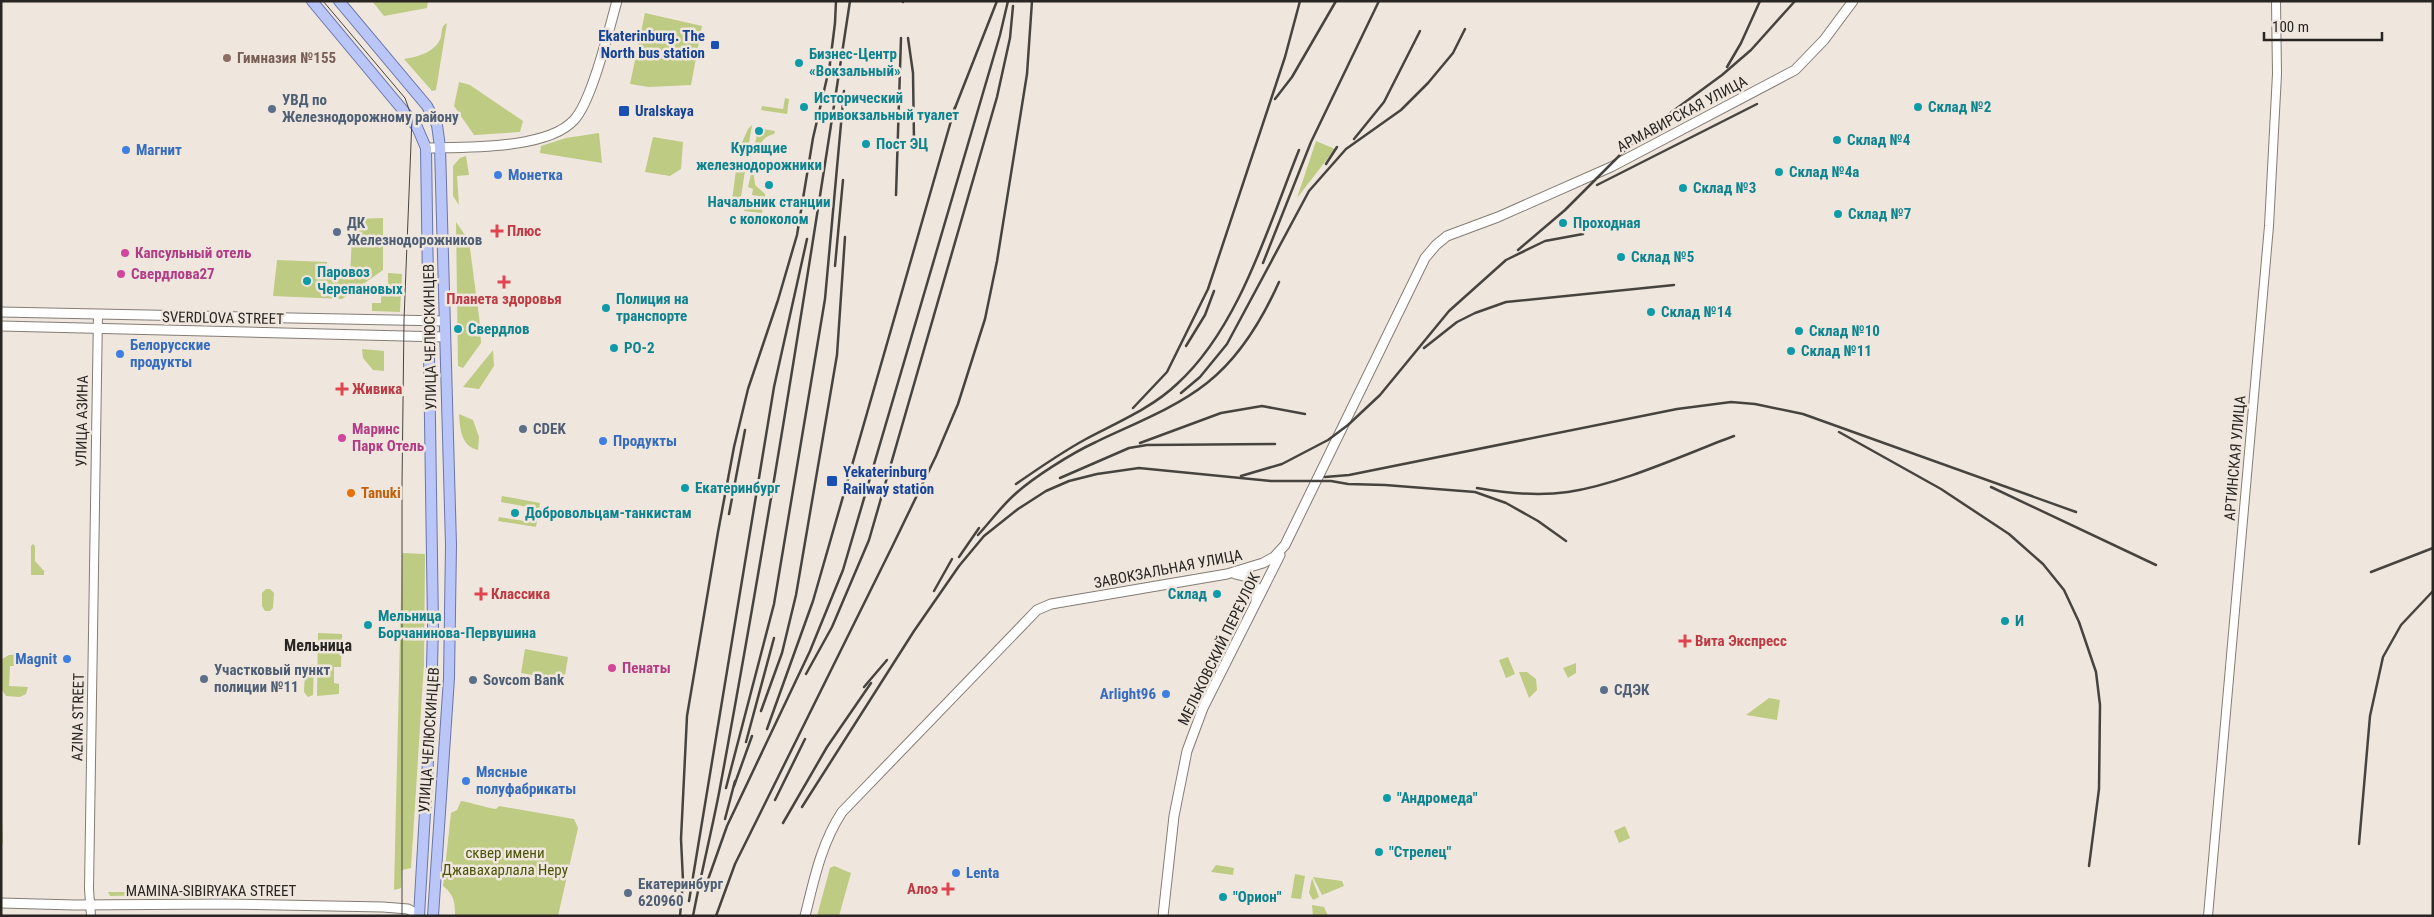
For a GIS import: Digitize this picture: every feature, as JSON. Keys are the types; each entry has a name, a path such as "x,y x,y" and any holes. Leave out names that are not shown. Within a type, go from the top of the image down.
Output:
{"main road":[{"name":"УЛИЦА ЧЕЛЮСКИНЦЕВ","path":"312,1 417,127 426,148 434,625 419,916"},
{"name":"УЛИЦА ЧЕЛЮСКИНЦЕВ","path":"339,1 427,106 436,125 440,147 451,545 450,648 433,916"},
{"path":"426,148 480,147 514,143 549,135 571,123 580,111 599,62 617,1"},
{"name":"АРМАВИРСКАЯ УЛИЦА","path":"1498,217 1611,167 1795,70 1824,40 1853,1"},
{"name":"ЗАВОКЗАЛЬНАЯ УЛИЦА","path":"806,916 822,852 831,830 842,812 1031,615 1050,604 1227,574 1270,560 1285,545 1426,258 1436,245 1447,236 1498,217"},
{"name":"SVERDLOVA STREET","path":"1,312 444,321"},
{"name":"SVERDLOVA STREET","path":"1,326 444,337"},
{"name":"МЕЛЬКОВСКИЙ ПЕРЕУЛОК","path":"1163,916 1174,816 1187,751 1203,708 1285,545"},
{"path":"1227,574 1243,574 1251,578 1257,590 1253,610"},
{"name":"MAMINA-SIBIRYAKA STREET","path":"1,903 376,907 408,909 419,916"}],"street":[{"name":"АРТИНСКАЯ УЛИЦА","path":"2208,916 2269,226 2277,74 2276,1"},
{"path":"98,314 98,328"},
{"name":"AZINA STREET","path":"90,905 98,328"},
{"path":"90,905 91,916"}],"green space":[{"path":"372,1 428,1 427,8 384,16"},
{"path":"645,13 702,26 691,85 649,87 630,84"},
{"path":"447,23 436,90 432,91 404,59 421,55 431,50 439,42 443,27"},
{"path":"459,82 470,85 523,121 520,132 474,135 454,106"},
{"path":"785,98 789,99 787,114 761,110 762,106 783,109"},
{"path":"752,125 746,152 740,147 748,129"},
{"path":"763,129 775,131 774,134 764,139 759,149 754,149 757,134 762,135"},
{"path":"599,133 602,163 540,153 541,146 566,138"},
{"path":"653,137 683,142 681,169 670,176 645,172"},
{"path":"1316,141 1335,149 1297,198"},
{"path":"466,156 469,175 457,176 459,205 453,196 453,166 460,158"},
{"path":"742,167 745,171 739,209 733,207 732,200 736,170"},
{"path":"751,174 754,175 755,185 765,194 765,197 752,195 753,189 748,187"},
{"path":"753,200 763,202 762,213 744,211 746,201 752,202"},
{"path":"383,218 383,270 342,299 273,296 277,260 327,262 327,274 350,275 353,219"},
{"path":"456,222 469,241 481,343 463,368 458,366"},
{"path":"388,273 402,274 400,312 372,311 372,303 381,303 381,289 388,289"},
{"path":"362,349 384,351 384,371 373,370 363,358"},
{"path":"493,350 494,366 479,389 463,387"},
{"path":"459,414 473,420 479,437 478,450 468,445 462,436"},
{"path":"502,496 540,503 536,527 498,521 499,517 531,522 533,508 501,502"},
{"path":"33,544 35,546 35,561 44,571 44,575 31,575 31,546"},
{"path":"402,553 425,554 424,664 411,868 402,870 401,888 394,890"},
{"path":"266,589 270,589 274,593 273,608 270,611 265,611 262,606 262,593"},
{"path":"318,633 342,634 341,667 334,667 334,683 339,684 339,694 317,696"},
{"path":"525,649 568,657 564,681 521,673"},
{"path":"22,654 28,658 30,666 10,666 9,686 28,687 26,694 20,697 6,696 1,689 2,659 9,655"},
{"path":"1508,657 1515,674 1506,678 1499,660"},
{"path":"1576,663 1576,673 1568,678 1563,668"},
{"path":"312,664 314,665 313,695 308,697 304,692 305,671"},
{"path":"1519,672 1527,672 1536,679 1537,690 1529,698"},
{"path":"1769,698 1780,700 1777,720 1746,715"},
{"path":"1,792 3,843 1,845"},
{"name":"сквер имени Джавахарлала Неру","path":"461,801 496,809 499,806 574,819 578,828 558,916 455,916 453,899 450,892 443,886 451,813 457,810"},
{"path":"1625,826 1630,838 1619,843 1614,831"},
{"path":"1216,865 1234,868 1233,875 1211,872"},
{"path":"834,866 851,873 839,916 817,916 830,868"},
{"path":"1295,874 1305,876 1301,899 1291,898"},
{"path":"1313,877 1342,881 1344,886 1322,895"},
{"path":"1312,878 1319,897 1313,900 1309,893"},
{"path":"108,892 158,892 158,895 110,896"},
{"path":"1312,905 1324,907 1328,916 1313,916"}],"tram line":[{"path":"323,1 405,98 412,118 404,320 402,916"}],"railway":[{"path":"829,71 836,1"},
{"path":"693,916 719,793 755,595 850,1"},
{"path":"953,113 997,1"},
{"path":"705,888 727,826 810,651 843,570 1000,35 1008,1"},
{"path":"716,916 735,864 892,547 936,456 958,404 985,319 997,261 1027,74 1032,1"},
{"path":"1133,408 1167,372 1208,289 1285,57 1300,1"},
{"path":"1275,99 1292,77 1336,1"},
{"path":"1263,263 1311,142 1379,1"},
{"path":"1727,67 1741,43 1760,1"},
{"path":"1518,250 1565,210 1639,136 1722,75 1751,50 1795,1"},
{"path":"806,674 832,627 869,540 997,97 1010,38 1013,6"},
{"path":"1181,393 1200,377 1227,344 1309,191 1346,149 1401,110 1428,83 1453,53 1465,29"},
{"path":"1354,139 1384,102 1420,31"},
{"path":"896,195 901,38"},
{"path":"908,38 913,73 914,141"},
{"path":"680,916 683,881 681,839 687,716 718,532 734,447 748,389 778,300 797,235 813,138 830,65"},
{"path":"726,788 774,604 825,299 844,91"},
{"path":"1597,185 1757,104"},
{"path":"767,729 813,601 955,107"},
{"path":"1326,164 1337,147"},
{"path":"1016,484 1068,449 1133,414 1167,393 1199,361 1218,335 1250,275 1299,150"},
{"path":"835,266 843,180"},
{"path":"1241,476 1282,464 1328,440 1348,425 1380,395 1449,311 1506,260 1545,241 1583,234"},
{"path":"761,711 782,653 796,595 837,355 845,237"},
{"path":"689,901 774,387 807,239"},
{"path":"978,535 1013,496 1053,466 1086,447 1181,401 1219,373 1249,337 1279,282"},
{"path":"1424,348 1457,322 1475,313 1506,302 1674,285"},
{"path":"1186,346 1205,315 1214,291"},
{"path":"1325,477 1349,475 1677,409 1731,402 1755,404 1803,414 2076,512"},
{"path":"1140,443 1221,413 1262,406 1305,414"},
{"path":"729,514 745,430"},
{"path":"1839,432 1941,489 2009,534 2043,564 2064,590 2079,622 2096,672 2100,705 2099,789 2089,866"},
{"path":"1477,488 1510,493 1534,494 1568,492 1588,488 1630,476 1734,436"},
{"path":"1060,478 1129,448 1147,445 1275,444"},
{"path":"802,807 914,631 959,566 984,536 1018,509 1046,491 1069,481 1097,474 1139,468 1271,481 1331,481 1348,484 1475,492 1506,503 1538,521 1566,541"},
{"path":"1991,487 2156,565"},
{"path":"959,557 979,528"},
{"path":"2371,572 2433,548"},
{"path":"934,591 952,559"},
{"path":"2359,844 2370,716 2383,657 2401,625 2433,591"},
{"path":"746,742 774,638"},
{"path":"864,687 887,660"},
{"path":"783,823 827,747 871,683"},
{"path":"734,786 752,736"},
{"path":"775,800 805,739"},
{"path":"725,819 735,781"}],"place":[{"name":"Ekaterinburg. The North bus station","path":"715,45"},
{"name":"Гимназия №155","path":"227,58"},
{"name":"Бизнес-Центр «Вокзальный»","path":"799,63"},
{"name":"Исторический привокзальный туалет","path":"804,107"},
{"name":"Склад №2","path":"1918,107"},
{"name":"УВД по Железнодорожному району","path":"272,109"},
{"name":"Uralskaya","path":"624,111"},
{"name":"Курящие железнодорожники","path":"759,131"},
{"name":"Склад №4","path":"1837,140"},
{"name":"Пост ЭЦ","path":"866,144"},
{"name":"Магнит","path":"126,150"},
{"name":"Склад №4а","path":"1779,172"},
{"name":"Монетка","path":"498,175"},
{"name":"Начальник станции с колоколом","path":"769,185"},
{"name":"Склад №3","path":"1683,188"},
{"name":"Склад №7","path":"1838,214"},
{"name":"Проходная","path":"1563,223"},
{"name":"Плюс","path":"497,231"},
{"name":"ДК Железнодорожников","path":"337,232"},
{"name":"Капсульный отель","path":"125,253"},
{"name":"Склад №5","path":"1621,257"},
{"name":"Свердлова27","path":"121,274"},
{"name":"Паровоз Черепановых","path":"307,281"},
{"name":"Планета здоровья","path":"504,282"},
{"name":"Полиция на транспорте","path":"606,308"},
{"name":"Склад №14","path":"1651,312"},
{"name":"Свердлов","path":"458,329"},
{"name":"Склад №10","path":"1799,331"},
{"name":"РО-2","path":"614,348"},
{"name":"Склад №11","path":"1791,351"},
{"name":"Белорусские продукты","path":"120,354"},
{"name":"Живика","path":"342,389"},
{"name":"CDEK","path":"523,429"},
{"name":"Маринс Парк Отель","path":"342,438"},
{"name":"Продукты","path":"603,441"},
{"name":"Yekaterinburg Railway station","path":"832,481"},
{"name":"Екатеринбург","path":"685,488"},
{"name":"Tanuki","path":"351,493"},
{"name":"Добровольцам-танкистам","path":"515,513"},
{"name":"Классика","path":"481,594"},
{"name":"Склад","path":"1217,594"},
{"name":"И","path":"2005,621"},
{"name":"Мельница Борчанинова-Первушина","path":"368,625"},
{"name":"Вита Экспресс","path":"1685,641"},
{"name":"Magnit","path":"67,659"},
{"name":"Пенаты","path":"612,668"},
{"name":"Участковый пункт полиции №11","path":"204,679"},
{"name":"Sovcom Bank","path":"473,680"},
{"name":"СДЭК","path":"1604,690"},
{"name":"Arlight96","path":"1166,694"},
{"name":"Мясные полуфабрикаты","path":"466,781"},
{"name":"\"Андромеда\"","path":"1387,798"},
{"name":"\"Стрелец\"","path":"1379,852"},
{"name":"Lenta","path":"956,873"},
{"name":"Алоэ","path":"948,889"},
{"name":"Екатеринбург 620960","path":"628,893"},
{"name":"\"Орион\"","path":"1223,897"}],"district":[{"name":"Мельница","path":"318,645"}]}
